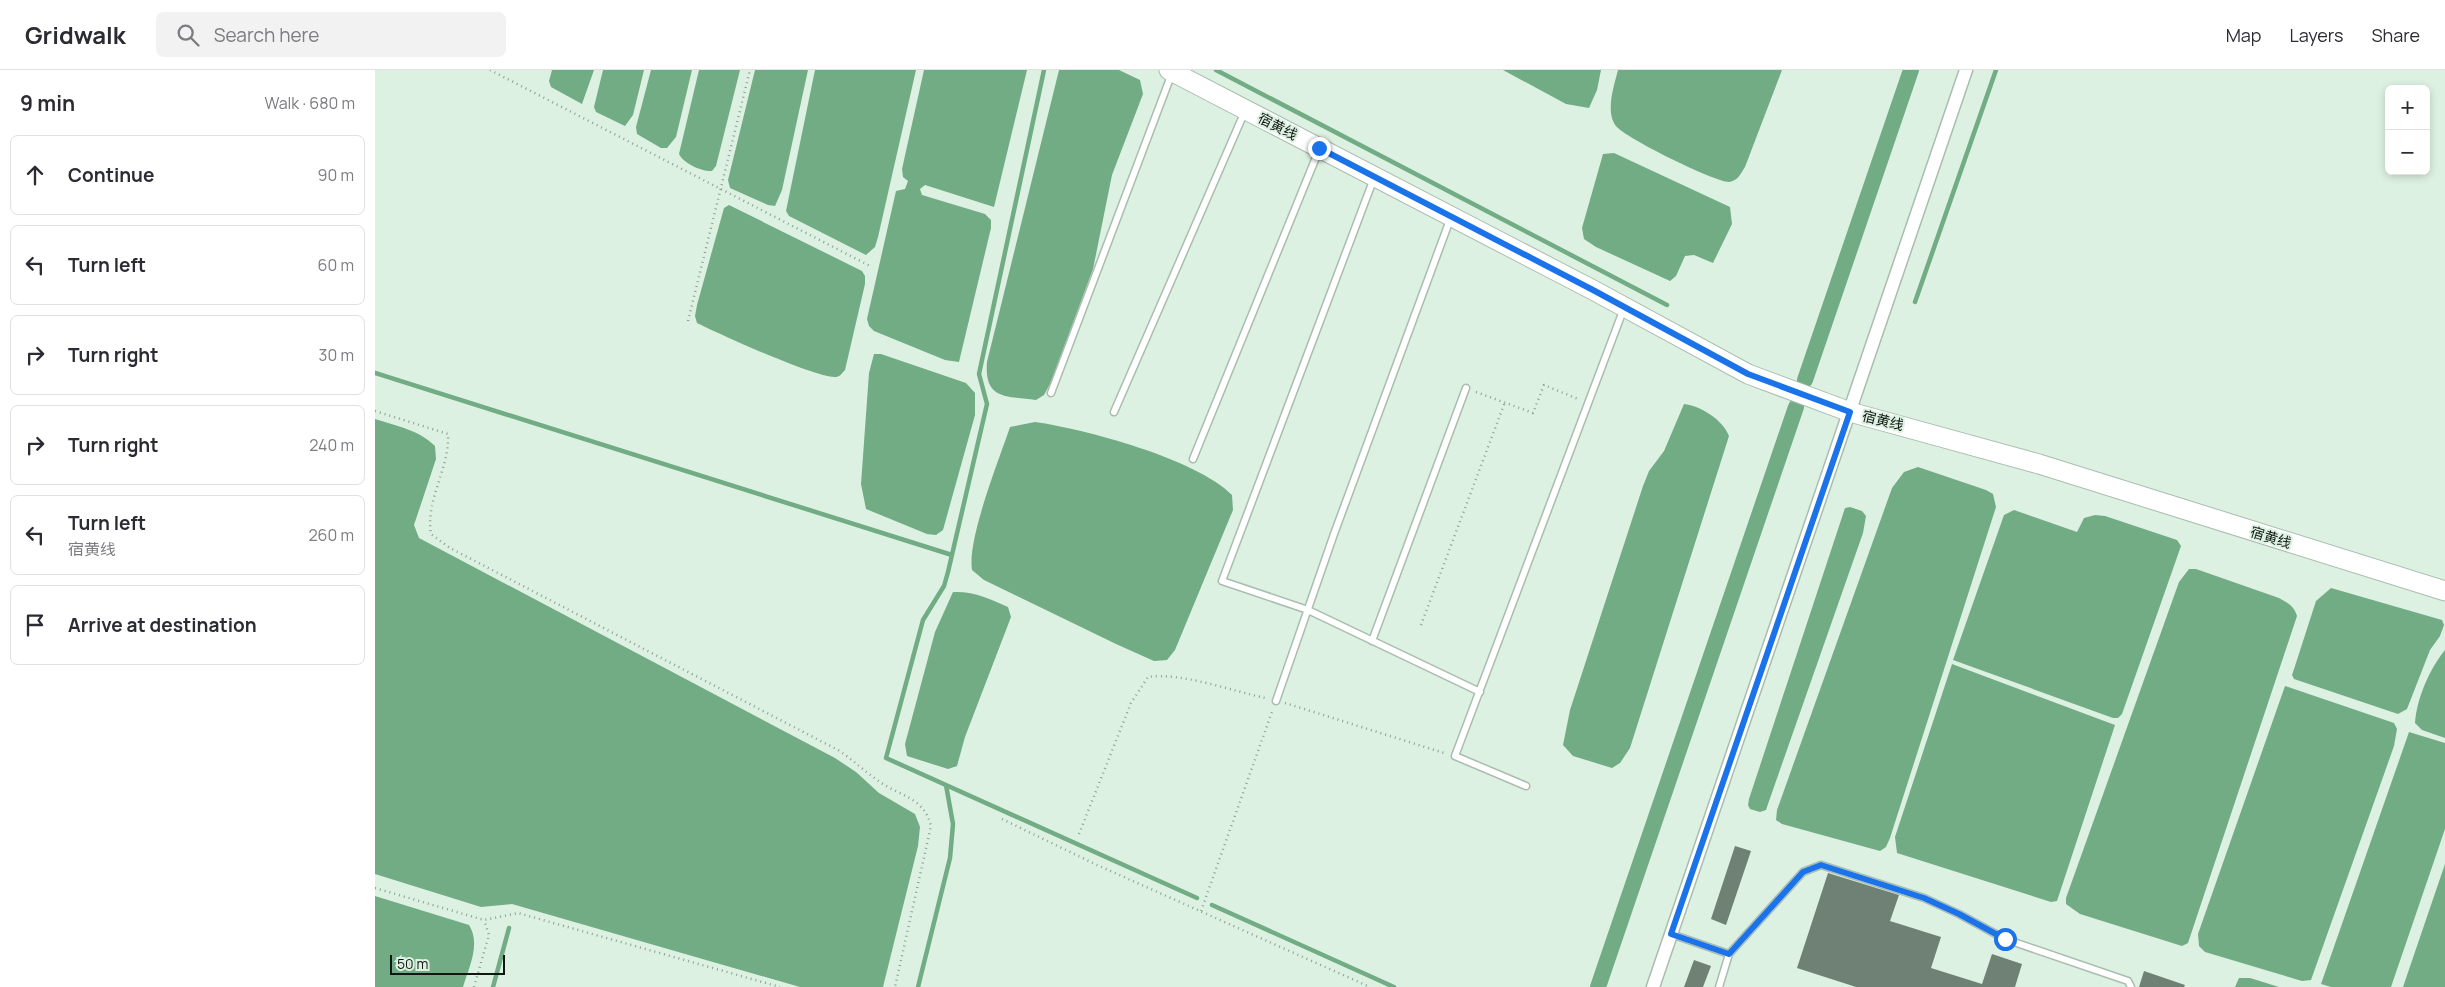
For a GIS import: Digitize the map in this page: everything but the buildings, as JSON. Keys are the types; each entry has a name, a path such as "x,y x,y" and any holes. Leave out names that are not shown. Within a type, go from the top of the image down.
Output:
{"main road":[{"name":"宿黄线","path":"1171,71 1625,307 1748,374 1850,412 2039,464 2445,591"}],"street":[{"path":"1653,987 1966,70"}],"lane":[{"path":"1051,392 1171,71"},
{"path":"1115,412 1245,109"},
{"path":"1193,459 1319,148"},
{"path":"1375,177 1222,580 1308,610 1479,692"},
{"path":"1276,701 1451,216"},
{"path":"1526,786 1455,756 1625,307"},
{"path":"1372,641 1466,388"},
{"path":"1719,987 1729,954 1803,872 1821,865 1924,898 1959,914 1995,935 2128,981 2131,987"},
{"path":"1671,934 1729,954"}],"path":[{"path":"490,70 872,267"},
{"path":"687,321 750,70"},
{"path":"1466,388 1533,413 1544,385 1589,403"},
{"path":"1421,625 1505,402"},
{"path":"375,410 448,434 449,448 428,519 431,534 449,548 839,750 857,762 876,780 905,795 924,809 928,814 931,826 895,987"},
{"path":"1079,834 1131,703 1148,677 1160,675 1177,678 1276,701 1455,756"},
{"path":"1201,911 1276,701"},
{"path":"1002,819 1097,865 1370,987"},
{"path":"375,888 483,920 518,912 779,987"},
{"path":"474,987 489,935 483,920"}],"shaded area":[{"path":"552,70 594,70 582,104 551,87 549,81"},
{"path":"603,70 644,70 633,115 625,126 596,112 594,107"},
{"path":"651,70 692,70 676,137 667,148 661,148 637,134 636,127"},
{"path":"699,70 740,70 716,166 712,171 693,166 684,161 679,154"},
{"path":"755,70 808,70 782,190 775,206 768,205 730,188 728,180"},
{"path":"815,70 916,70 878,237 875,247 866,255 789,216 786,211"},
{"path":"924,70 1027,70 994,207 925,185 920,189 922,195 985,214 991,220 991,228 959,362 945,360 874,331 869,326 867,319 896,191 905,189 908,181 903,177 902,169"},
{"path":"1059,70 1119,70 1140,80 1143,94 1112,175 1093,269 1051,382 1044,395 1036,400 1007,396 993,390 987,374 987,362"},
{"path":"1503,70 1601,70 1597,90 1589,108 1566,104"},
{"path":"1618,70 1782,70 1745,167 1737,178 1729,182 1707,175 1671,158 1635,140 1616,126 1611,114 1611,106"},
{"path":"1614,153 1730,207 1732,224 1713,263 1694,255 1685,256 1676,276 1670,281 1596,247 1584,239 1582,228 1603,154"},
{"path":"729,205 862,271 865,276 865,284 845,370 839,376 826,376 790,364 697,323 695,316 697,305 724,208"},
{"path":"874,354 881,354 966,383 975,393 975,415 943,530 936,535 927,534 866,509 861,484 869,373"},
{"path":"1684,404 1691,405 1717,419 1729,436 1630,748 1620,763 1612,768 1573,756 1563,745 1570,710 1643,486 1649,471 1664,451"},
{"path":"375,419 415,432 435,446 436,459 414,525 419,538 835,758 856,772 879,793 915,814 920,827 918,846 883,987 800,987 512,904 481,907 375,874"},
{"path":"1035,422 1082,431 1167,458 1193,469 1216,482 1232,495 1233,510 1175,650 1167,660 1154,661 1116,644 984,580 972,570 974,539 979,520 1010,427"},
{"path":"1918,467 1986,490 1993,494 1996,507 1890,838 1886,847 1880,851 1782,824 1776,820 1777,810 1892,488 1904,472"},
{"path":"1850,507 1862,511 1866,516 1863,533 1766,810 1760,812 1750,809 1748,805 1749,799 1845,508"},
{"path":"2014,510 2077,532 2084,518 2095,515 2105,516 2177,540 2181,546 2122,714 2118,718 2113,718 1953,660 2004,515"},
{"path":"2189,569 2196,569 2279,598 2292,607 2297,616 2188,943 2182,946 2080,914 2066,904 2066,898 2179,582"},
{"path":"2331,588 2442,620 2444,625 2440,636 2430,650 2407,709 2398,714 2294,679 2292,675 2316,601"},
{"path":"953,592 975,594 995,601 1008,607 1011,617 965,737 957,766 948,769 907,756 905,744 935,632"},
{"path":"2445,650 2445,738 2422,730 2415,723 2418,704 2425,685 2434,666"},
{"path":"1952,664 2115,725 2057,901 2051,902 1897,853 1895,837"},
{"path":"2285,686 2394,723 2397,729 2394,746 2311,980 2302,981 2205,952 2199,946 2198,934"},
{"path":"2409,732 2445,743 2445,829 2391,987 2331,987 2321,984"},
{"path":"2445,864 2445,987 2403,987"},
{"path":"375,896 469,925 474,940 474,948 463,987 375,987"},
{"path":"2239,978 2250,978 2279,987 2235,987"}],"waterway":[{"path":"1044,70 979,374 987,404 948,572 944,586 923,620 886,758 1197,898"},
{"path":"1216,70 1667,305"},
{"path":"1805,380 1911,70"},
{"path":"1915,302 1996,70"},
{"path":"375,373 952,555"},
{"path":"1598,987 1796,407"},
{"path":"918,987 950,858 953,824 946,785"},
{"path":"1212,905 1394,987"},
{"path":"493,987 509,928"}],"route":[{"path":"1319,148 1593,290 1748,374 1850,412 1671,934 1729,954 1803,872 1813,866 1821,865 1924,898 1959,914 2005,939"}]}
